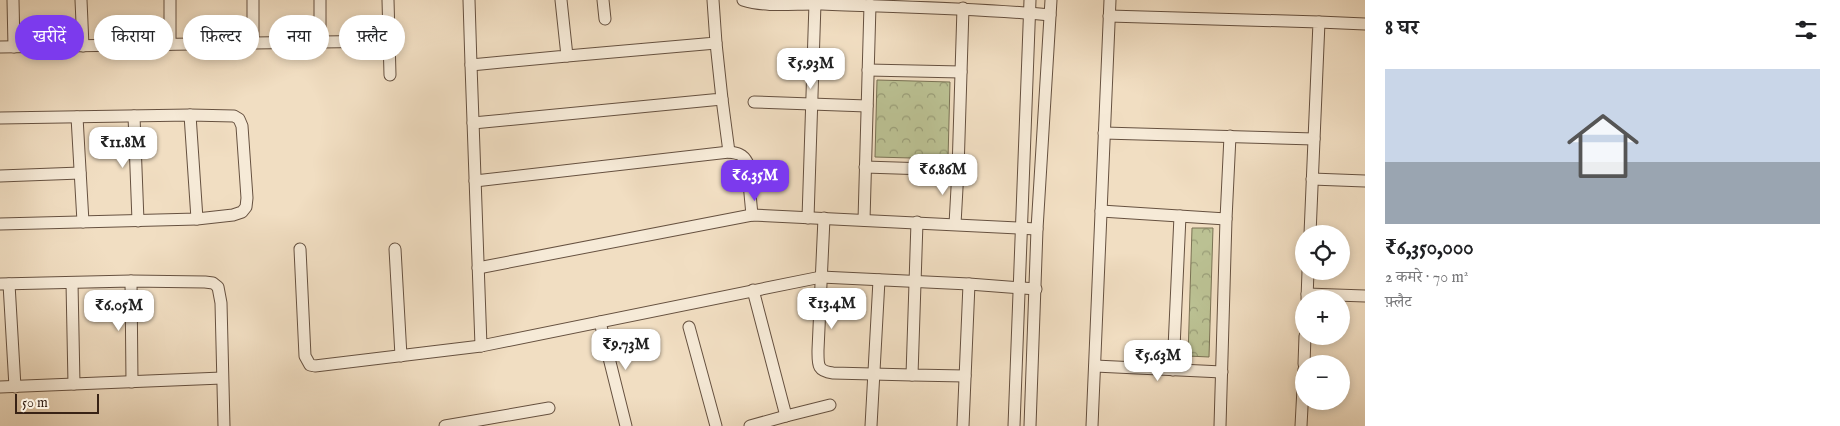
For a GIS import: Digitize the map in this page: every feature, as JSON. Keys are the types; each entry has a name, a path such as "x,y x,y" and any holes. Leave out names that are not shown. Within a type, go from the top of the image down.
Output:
{"street":[{"path":"0,47 14,47 13,0"},
{"path":"81,0 82,15"},
{"path":"170,0 170,15"},
{"path":"252,0 252,15"},
{"path":"320,0 320,15"},
{"path":"388,0 389,15"},
{"path":"469,0 481,346"},
{"path":"562,0 567,56"},
{"path":"603,0 605,19"},
{"path":"713,0 716,43 729,152"},
{"path":"743,0 765,4 832,2 963,8 977,4 1050,15"},
{"path":"1014,426 1030,0"},
{"path":"1030,426 1038,228 1051,0"},
{"path":"1092,426 1110,0"},
{"path":"808,218 815,3"},
{"path":"864,220 870,5"},
{"path":"955,224 963,8"},
{"path":"1109,16 1365,24"},
{"path":"1310,225 1319,22"},
{"path":"471,66 716,43"},
{"path":"390,60 390,75"},
{"path":"868,70 961,72"},
{"path":"473,123 722,100"},
{"path":"754,102 867,106"},
{"path":"190,115 197,219"},
{"path":"134,116 138,221"},
{"path":"0,118 234,116 239,119 242,135 246,207 242,212 233,215 197,219 0,224"},
{"path":"77,117 83,222"},
{"path":"1104,132 1314,139"},
{"path":"1220,426 1230,136"},
{"path":"475,181 729,152 741,155 747,162 752,215"},
{"path":"865,167 958,170"},
{"path":"0,176 80,173"},
{"path":"1312,179 1365,182"},
{"path":"1101,211 1226,219"},
{"path":"478,268 752,215 1038,228"},
{"path":"1173,370 1180,216"},
{"path":"824,218 818,350 820,368 824,372 833,373 965,376"},
{"path":"912,375 917,222"},
{"path":"300,249 305,356 310,365 481,346 821,277 1036,289"},
{"path":"395,249 401,356"},
{"path":"871,426 879,280"},
{"path":"131,281 132,382"},
{"path":"15,387 5,284 131,281 213,283 218,286 221,303 224,426"},
{"path":"72,283 74,384"},
{"path":"964,426 969,284"},
{"path":"753,290 786,416"},
{"path":"1350,296 1365,296"},
{"path":"600,322 626,426"},
{"path":"689,327 716,426"},
{"path":"1095,366 1222,372"},
{"path":"0,387 222,378"},
{"path":"750,426 830,405"},
{"path":"445,426 549,408"},
{"path":"1301,426 1302,410"}],"green space":[{"path":"877,80 950,82 948,159 875,157"},
{"path":"1192,228 1213,228 1209,357 1188,356"}]}
